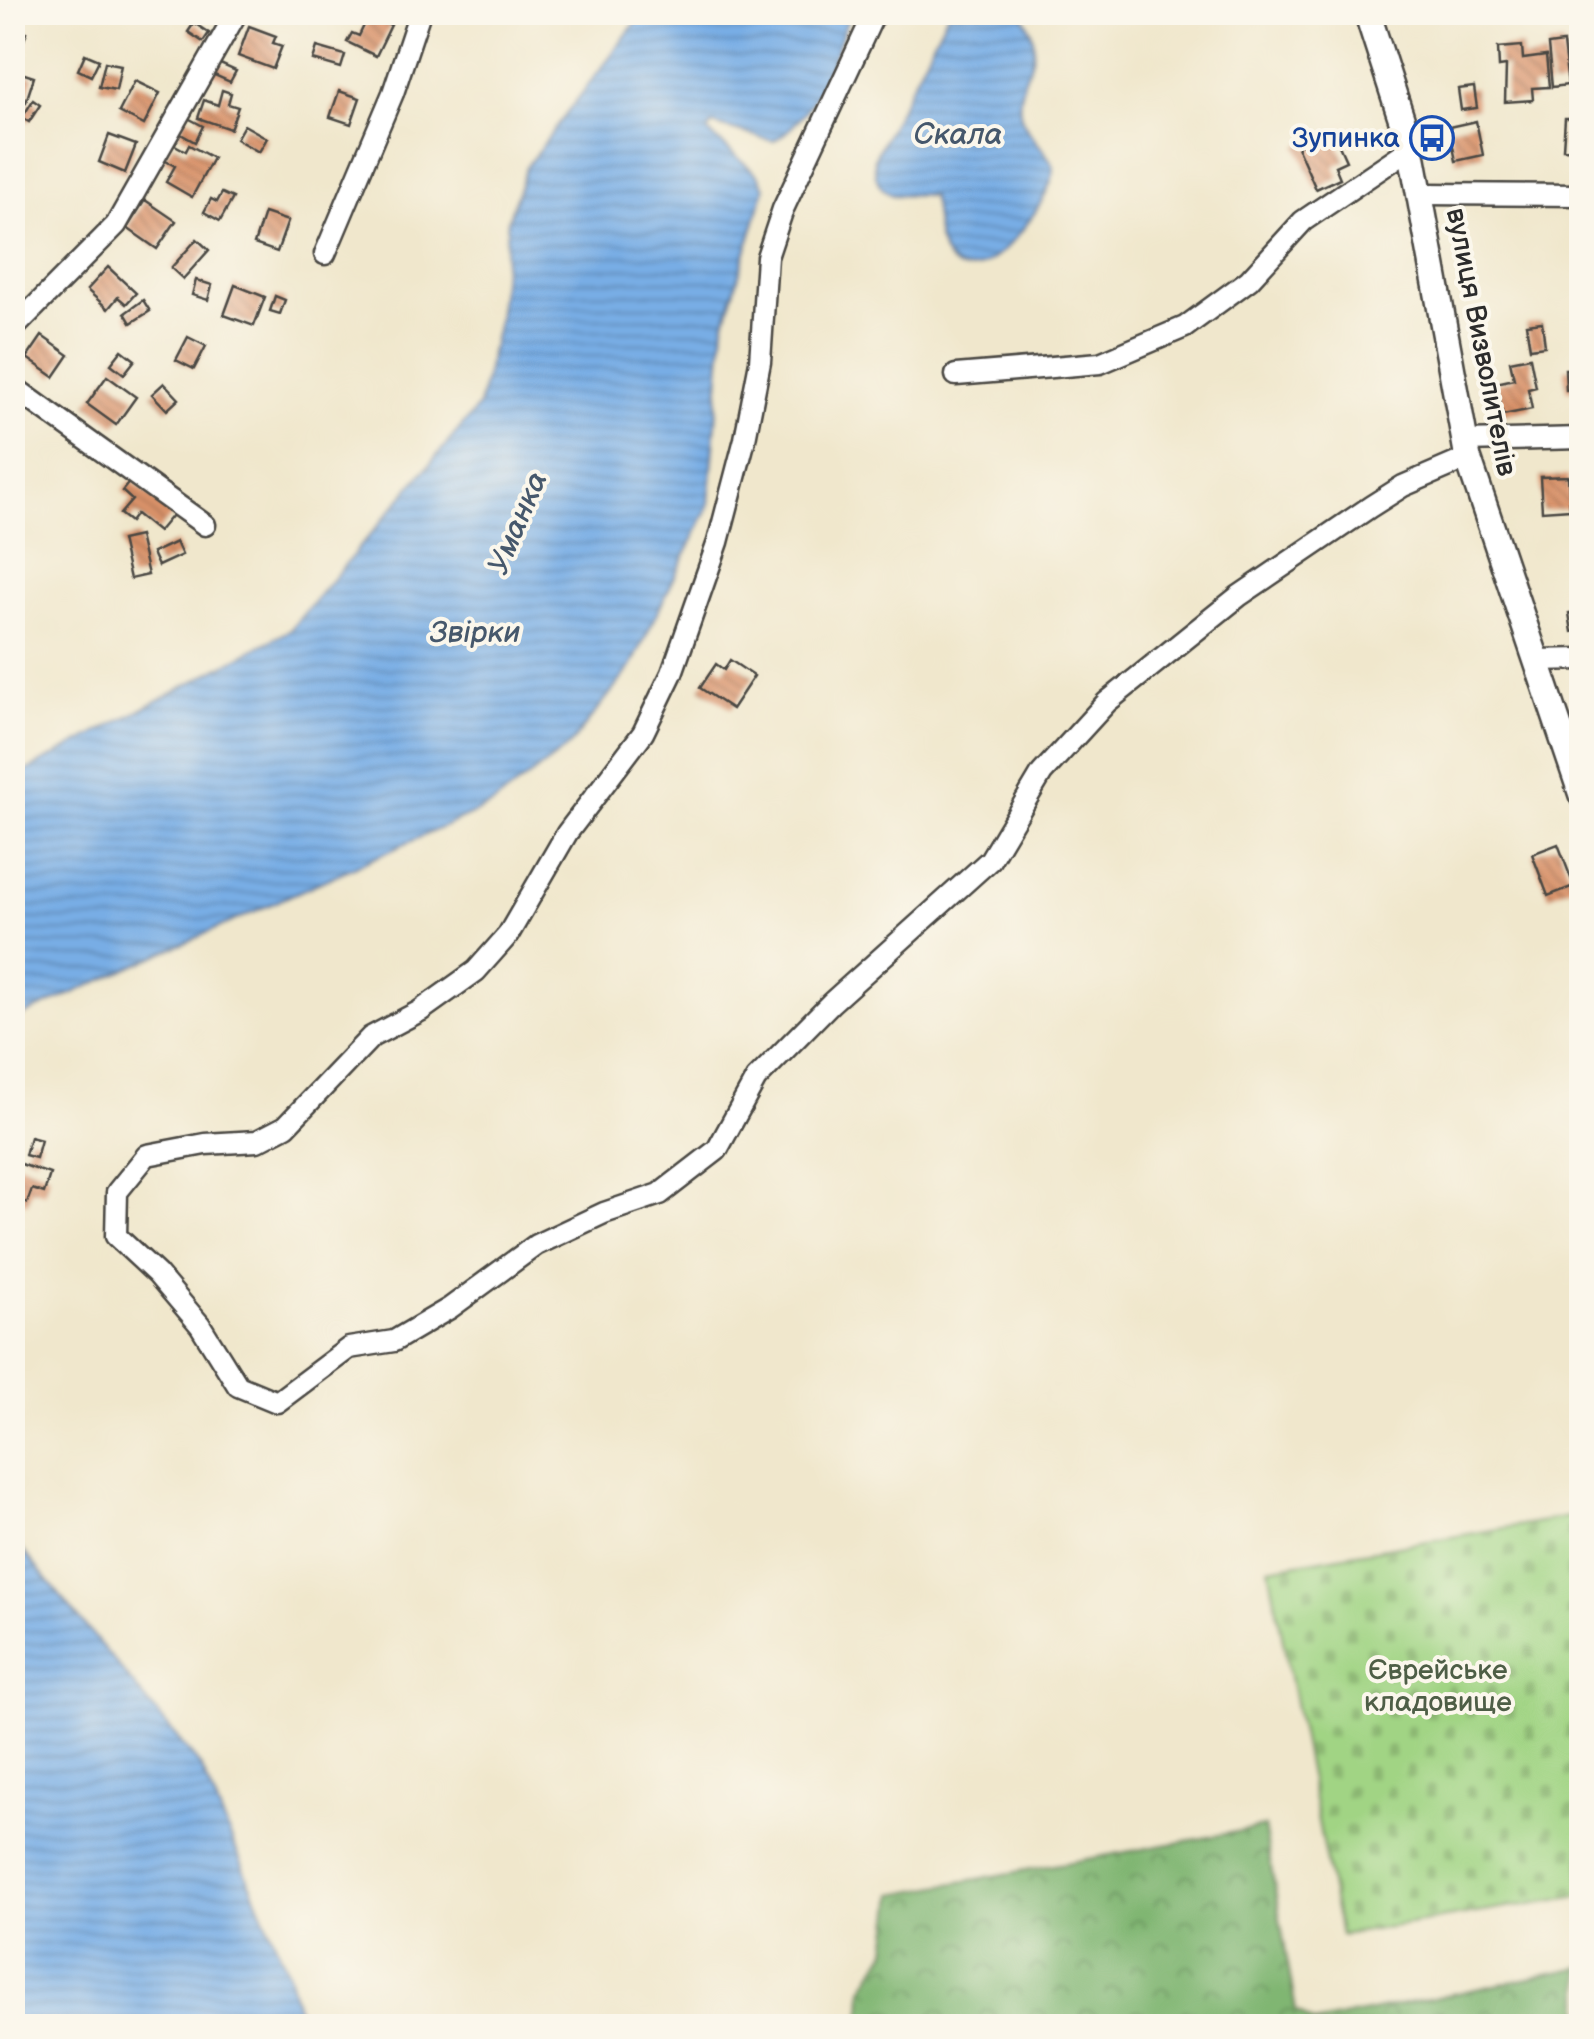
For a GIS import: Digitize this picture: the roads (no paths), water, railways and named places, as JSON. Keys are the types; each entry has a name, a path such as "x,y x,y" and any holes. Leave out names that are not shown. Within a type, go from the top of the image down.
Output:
{"main road":[{"name":"вулиця Визволителів","path":"1367,12 1411,148 1466,449 1582,795"}],"street":[{"path":"12,330 116,224 238,12"},
{"path":"325,254 393,93 420,12"},
{"path":"875,12 783,208 767,257 760,362 718,542 672,672 642,732 567,834 508,936 476,971 420,1011 371,1037 286,1126 256,1142 205,1144 148,1155 118,1192 116,1236 157,1274 200,1325 238,1386 277,1402 349,1348 394,1341 450,1308 536,1245 604,1213 660,1194 717,1150 756,1080 818,1016 990,860 1042,773 1107,702 1239,596 1370,507 1466,449 1582,438"},
{"path":"956,375 1100,362 1186,327 1249,280 1304,221 1411,148"},
{"path":"1421,194 1582,195"},
{"path":"12,386 205,525"},
{"path":"1537,660 1582,659"}],"water":[{"name":"Звірки","path":"643,13 850,13 821,84 787,131 773,141 712,124 708,132 758,175 765,188 724,325 709,506 631,667 569,746 492,805 13,1020 13,778 290,630 479,406 498,321 508,221 526,167"},
{"name":"Скала","path":"948,13 1022,13 1034,42 1022,86 1020,112 1025,126 1054,167 1028,223 993,259 975,268 959,268 945,255 931,196 892,195 879,184 875,169 875,157"},
{"path":"12,1537 201,1767 287,1970 302,2026 13,2026"}],"place":[{"name":"Зупинка","path":"1432,138"}],"water label":[{"name":"Уманка","path":"518,523"}],"park label":[{"name":"Єврейське кладовище","path":"1438,1686"}]}
